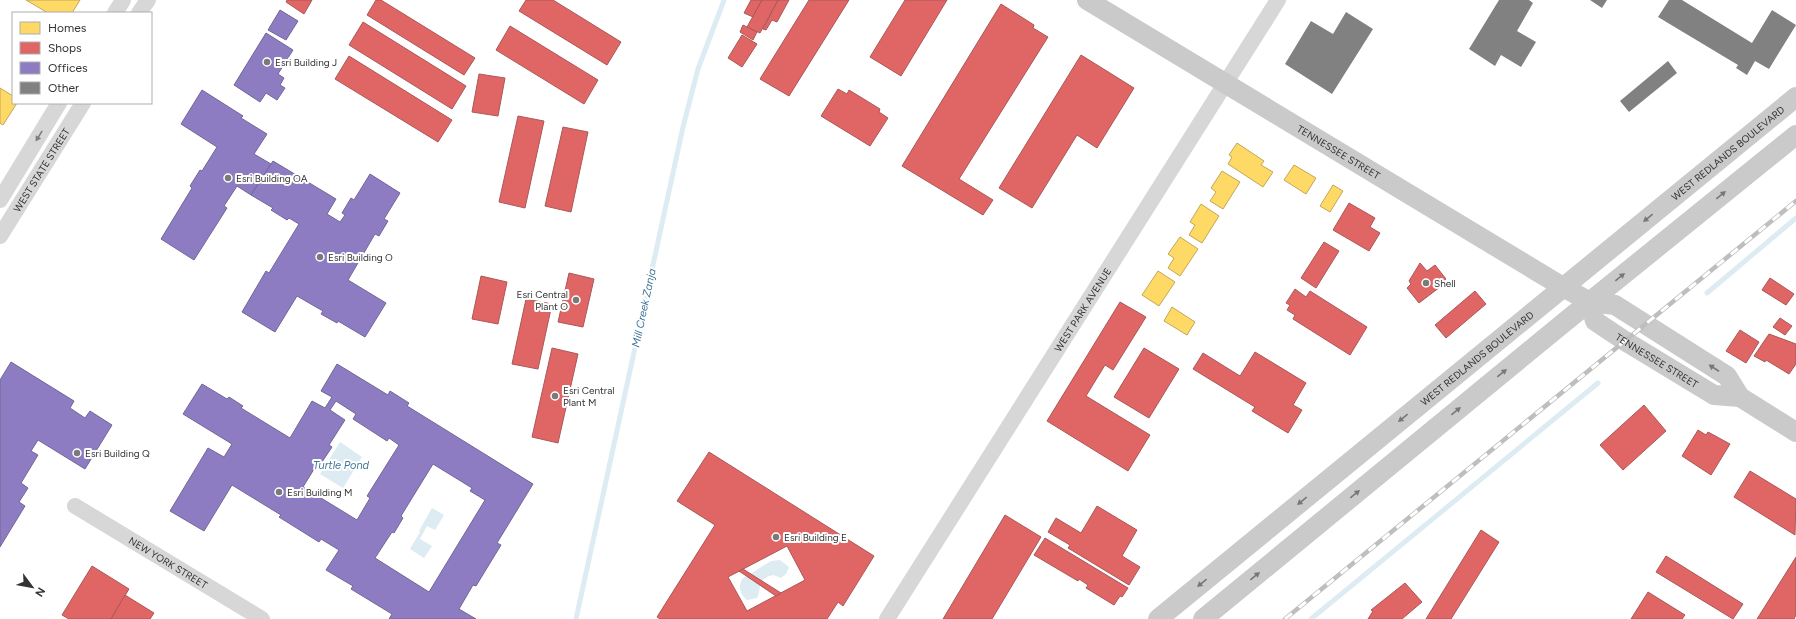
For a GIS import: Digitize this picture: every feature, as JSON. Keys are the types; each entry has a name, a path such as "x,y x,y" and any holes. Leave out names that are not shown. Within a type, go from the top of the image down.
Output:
{"main road":[{"name":"TENNESSEE STREET","path":"1087,0 1590,302 1595,321 1625,341 1714,395 1740,396 1796,432"},
{"name":"WEST REDLANDS BOULEVARD","path":"1158,619 1796,97"},
{"path":"1203,619 1796,135"}],"street":[{"path":"116,12 123,0"},
{"path":"141,12 148,0"},
{"name":"WEST PARK AVENUE","path":"887,619 1278,0"},
{"name":"WEST STATE STREET","path":"0,200 58,104"},
{"name":"WEST STATE STREET","path":"0,236 82,104"},
{"name":"NEW YORK STREET","path":"75,506 262,619"}],"water":[{"name":"Turtle Pond","path":"340,442 362,457 343,488 320,474"},
{"path":"432,508 444,515 435,530 427,526 420,539 432,546 424,558 410,549"},
{"path":"780,560 789,567 786,574 781,578 773,575 764,579 760,584 757,598 747,600 740,590 742,579 771,561"}],"building: Homes":[{"path":"26,0 80,0 73,12 46,12"},
{"path":"0,88 12,95 12,104 16,104 3,125 0,123"},
{"path":"1237,143 1264,161 1261,165 1273,172 1263,187 1228,164 1232,157 1229,155"},
{"path":"1294,165 1316,178 1306,194 1284,180"},
{"path":"1222,171 1240,182 1223,209 1210,201 1216,192 1211,188"},
{"path":"1333,185 1343,191 1330,212 1320,206"},
{"path":"1201,204 1219,216 1202,243 1189,235 1195,225 1190,222"},
{"path":"1180,237 1198,249 1180,276 1168,268 1174,258 1168,254"},
{"path":"1158,271 1175,282 1159,306 1142,295"},
{"path":"1172,307 1195,322 1187,335 1164,321"}],"building: Shops":[{"path":"287,0 312,0 304,14 286,2"},
{"path":"376,0 381,0 475,58 464,75 367,15"},
{"path":"526,0 553,0 621,42 607,65 519,11"},
{"path":"751,0 762,0 753,17 744,13"},
{"path":"762,0 778,0 760,33 747,27"},
{"path":"778,0 789,0 777,22 772,20 766,30 763,29"},
{"path":"809,0 849,0 789,96 760,79"},
{"path":"905,0 947,0 901,76 870,57"},
{"path":"1001,4 1034,25 1033,28 1048,37 959,179 993,200 983,215 902,166"},
{"path":"363,22 466,86 452,109 349,45"},
{"path":"743,25 757,32 753,40 740,32"},
{"path":"510,26 598,80 584,104 496,50"},
{"path":"742,35 757,44 742,67 728,58"},
{"path":"1081,55 1134,88 1097,148 1077,135 1032,208 999,188"},
{"path":"349,56 452,120 438,142 335,79"},
{"path":"479,74 505,78 498,116 472,112"},
{"path":"838,89 847,94 849,90 880,109 879,112 888,118 870,146 821,116"},
{"path":"518,116 544,121 525,208 499,202"},
{"path":"563,127 588,132 571,212 545,206"},
{"path":"1349,203 1375,218 1370,227 1380,233 1369,251 1333,230"},
{"path":"1324,242 1339,251 1316,288 1301,278"},
{"name":"Shell","path":"1420,263 1427,271 1435,265 1446,279 1442,282 1444,284 1419,303 1407,288 1411,284 1409,281"},
{"name":"Esri Central Plant O","path":"569,273 594,279 583,327 558,322"},
{"path":"481,276 507,282 498,324 472,319"},
{"path":"1770,278 1794,294 1786,305 1762,290"},
{"path":"1295,289 1306,297 1310,291 1367,327 1350,355 1293,319 1295,315 1287,310 1290,305 1286,303"},
{"name":"Shell","path":"1475,291 1486,304 1446,338 1435,325"},
{"path":"526,299 552,304 538,369 512,364"},
{"path":"1120,302 1146,317 1113,370 1105,365 1086,396 1150,435 1128,471 1047,421"},
{"path":"1780,318 1792,326 1785,335 1773,327"},
{"path":"1740,330 1759,342 1746,363 1726,351"},
{"path":"1769,334 1796,344 1796,364 1789,374 1766,360 1765,362 1754,356"},
{"name":"Esri Central Plant M","path":"552,348 578,354 558,443 532,437"},
{"path":"1144,348 1179,369 1149,418 1114,397"},
{"path":"1255,352 1306,383 1293,405 1302,410 1288,433 1252,411 1255,407 1193,369 1203,353 1240,376"},
{"path":"1644,405 1666,431 1623,470 1600,445"},
{"path":"1698,430 1706,435 1708,432 1730,444 1711,475 1682,456"},
{"name":"Esri Building E","path":"709,452 874,556 843,606 838,602 827,619 660,619 657,617 715,525 677,501","holes":["787,546 805,580 747,611 728,577"]},
{"path":"1750,471 1796,499 1795,535 1734,497"},
{"path":"1097,506 1137,530 1122,556 1140,567 1129,585 1068,548 1070,545 1048,532 1056,518 1081,533"},
{"path":"1005,515 1041,537 992,619 943,619"},
{"path":"1481,530 1499,542 1451,619 1426,619"},
{"path":"1045,538 1128,588 1122,597 1120,596 1114,605 1086,588 1088,585 1079,579 1078,581 1034,555"},
{"path":"1666,556 1743,604 1733,619 1656,572"},
{"path":"1796,557 1796,615 1794,619 1757,619"},
{"path":"92,566 129,589 111,619 69,619 62,615"},
{"path":"743,569 781,593 776,596 739,571"},
{"path":"1405,583 1422,602 1402,619 1368,619 1373,611 1371,610"},
{"path":"1648,592 1685,615 1682,619 1631,619"},
{"path":"125,595 154,613 150,619 111,619"}],"building: Offices":[{"path":"280,10 298,21 286,40 268,30"},
{"name":"Esri Building J","path":"266,33 293,50 278,74 284,78 280,85 285,88 277,100 266,93 260,102 234,85"},
{"name":"Esri Building OA","path":"202,90 243,116 241,118 267,134 254,154 271,164 251,195 237,186 224,206 227,208 194,260 161,239 192,188 190,186 200,170 202,171 217,147 181,124"},
{"name":"Esri Building O","path":"273,161 336,199 327,214 340,222 345,215 342,213 351,198 354,200 370,174 400,193 384,219 388,221 379,236 375,234 348,280 386,303 365,337 338,321 337,323 321,314 323,311 297,296 275,332 242,312 266,271 269,273 299,224 289,218 287,220 271,210 273,208 251,195"},
{"name":"Esri Building Q","path":"11,362 74,401 70,408 85,418 90,411 112,425 85,469 38,440 31,451 38,455 21,483 28,488 19,502 25,506 0,547 0,380"},
{"name":"Esri Building M","path":"337,364 388,395 390,391 409,403 407,406 533,484 497,543 501,545 476,586 473,585 459,609 476,619 389,619 392,614 351,589 353,586 326,570 339,550 321,539 319,542 279,517 281,515 232,485 204,531 170,511 208,448 224,457 232,444 183,414 202,384 227,399 229,397 243,406 241,408 290,438 312,401 325,408 332,397 321,391","holes":["336,401 356,414 353,419 387,441 389,438 399,445 367,496 370,498 357,520 303,487 319,461 322,462 332,447 329,445 345,420 330,410","433,464 472,488 470,491 485,500 429,592 375,558 392,532 394,533 403,518 401,516"]}],"building: Other":[{"path":"1499,0 1529,0 1533,3 1517,31 1536,42 1521,67 1501,55 1495,66 1469,49"},
{"path":"1590,0 1607,0 1602,8"},
{"path":"1669,0 1682,0 1752,43 1772,10 1796,25 1769,69 1755,61 1747,75 1736,68 1738,65 1658,17"},
{"path":"1346,12 1373,29 1332,94 1285,64 1311,21 1333,34"},
{"path":"1668,61 1677,73 1629,112 1620,101"}],"waterway":[{"name":"Mill Creek Zanja","path":"576,619 683,127 698,69 724,0"},
{"path":"1707,293 1796,218"},
{"path":"1311,619 1598,383"}],"railway":[{"path":"1285,619 1796,201"}],"place":[{"name":"Esri Building J","path":"267,62"},
{"name":"Esri Building OA","path":"228,178"},
{"name":"Esri Building O","path":"320,257"},
{"name":"Shell","path":"1426,283"},
{"name":"Esri Central Plant O","path":"576,300"},
{"name":"Esri Central Plant M","path":"555,396"},
{"name":"Esri Building Q","path":"77,453"},
{"name":"Esri Building M","path":"279,492"},
{"name":"Esri Building E","path":"776,537"}]}
